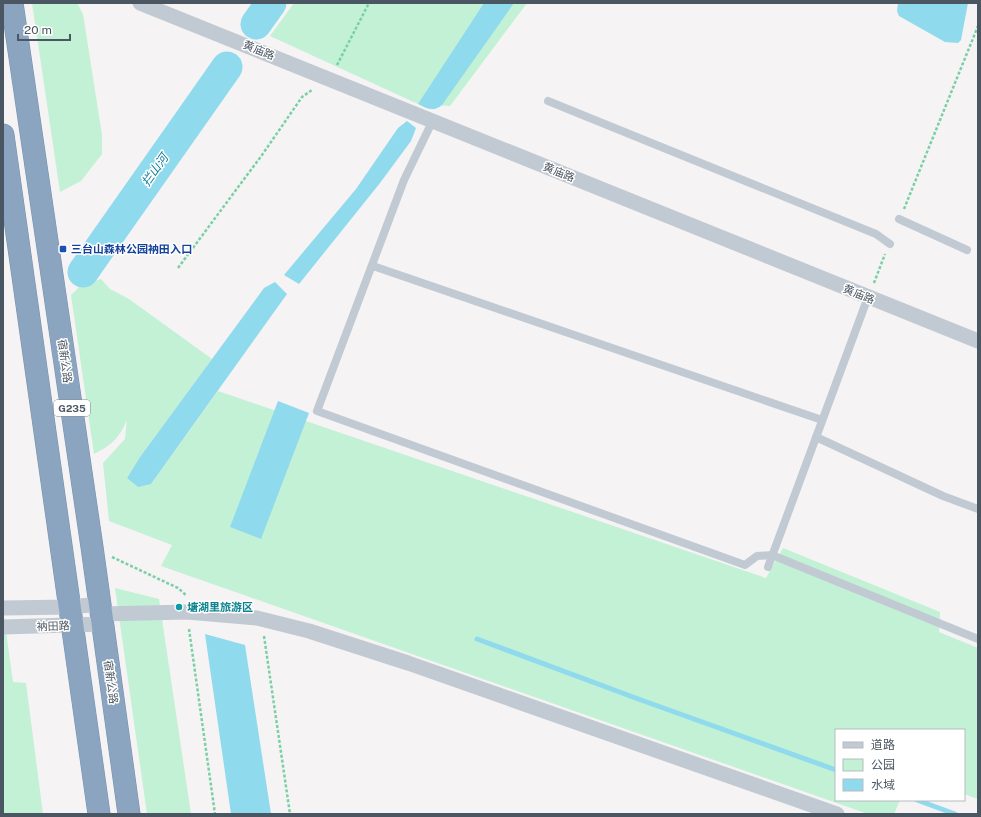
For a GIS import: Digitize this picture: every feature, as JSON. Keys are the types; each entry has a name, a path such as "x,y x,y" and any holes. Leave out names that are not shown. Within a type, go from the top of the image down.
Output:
{"highway":[{"name":"宿新公路","path":"12,3 92,547 129,814"},
{"path":"3,135 99,814"}],"street":[{"name":"黄庙路","path":"140,3 978,341"},
{"name":"衲田路","path":"3,608 71,616 101,614"},
{"path":"101,614 187,612 257,618 309,631 408,663 837,814"},
{"name":"衲田路","path":"3,627 71,616 101,614"}],"lane":[{"path":"548,101 876,234 890,244"},
{"path":"433,120 404,180 373,266 317,411 745,565 758,556 772,555 978,639"},
{"path":"899,219 967,250"},
{"path":"373,266 822,420"},
{"path":"768,567 868,297"},
{"path":"816,437 943,496 978,510"}],"path":[{"path":"178,268 262,155 302,97 330,79 369,3"},
{"path":"899,219 978,26"},
{"path":"868,297 890,244"},
{"path":"92,547 178,588 187,595 195,596"},
{"path":"187,595 187,612 215,814"},
{"path":"257,618 264,635 290,814"}],"green space":[{"path":"32,3 77,3 83,14 102,135 102,154 81,181 60,192"},
{"path":"294,3 527,3 450,106 418,104 270,36"},
{"path":"101,279 110,289 129,299 212,359 140,457 127,478 151,484 218,391 766,578 783,548 940,612 939,632 978,648 978,799 965,794 965,729 835,729 835,801 900,801 894,814 868,814 161,566 172,545 109,521 103,463 125,439 127,420 118,436 106,447 94,454 71,295 81,285"},
{"path":"115,588 159,599 191,814 147,814"},
{"path":"3,609 13,682 26,683 43,814 3,814"}],"water":[{"path":"484,3 514,3 442,105 430,109 418,104"},
{"path":"898,3 968,3 961,40 958,43 945,42 899,16 897,11"},
{"path":"407,121 416,128 411,141 380,183 299,284 284,275 356,189 398,128"},
{"path":"275,282 287,294 151,484 138,487 127,478 140,457 264,288"},
{"path":"278,401 309,413 261,539 230,527"},
{"path":"205,634 245,645 271,814 231,814"}],"waterway":[{"name":"拦山河","path":"256,24 271,3"},
{"name":"拦山河","path":"83,272 227,67"},
{"path":"477,639 835,770"},
{"path":"920,801 955,814"}],"place":[{"name":"三台山森林公园衲田入口","path":"63,249"},
{"name":"塘湖里旅游区","path":"179,607"}]}
